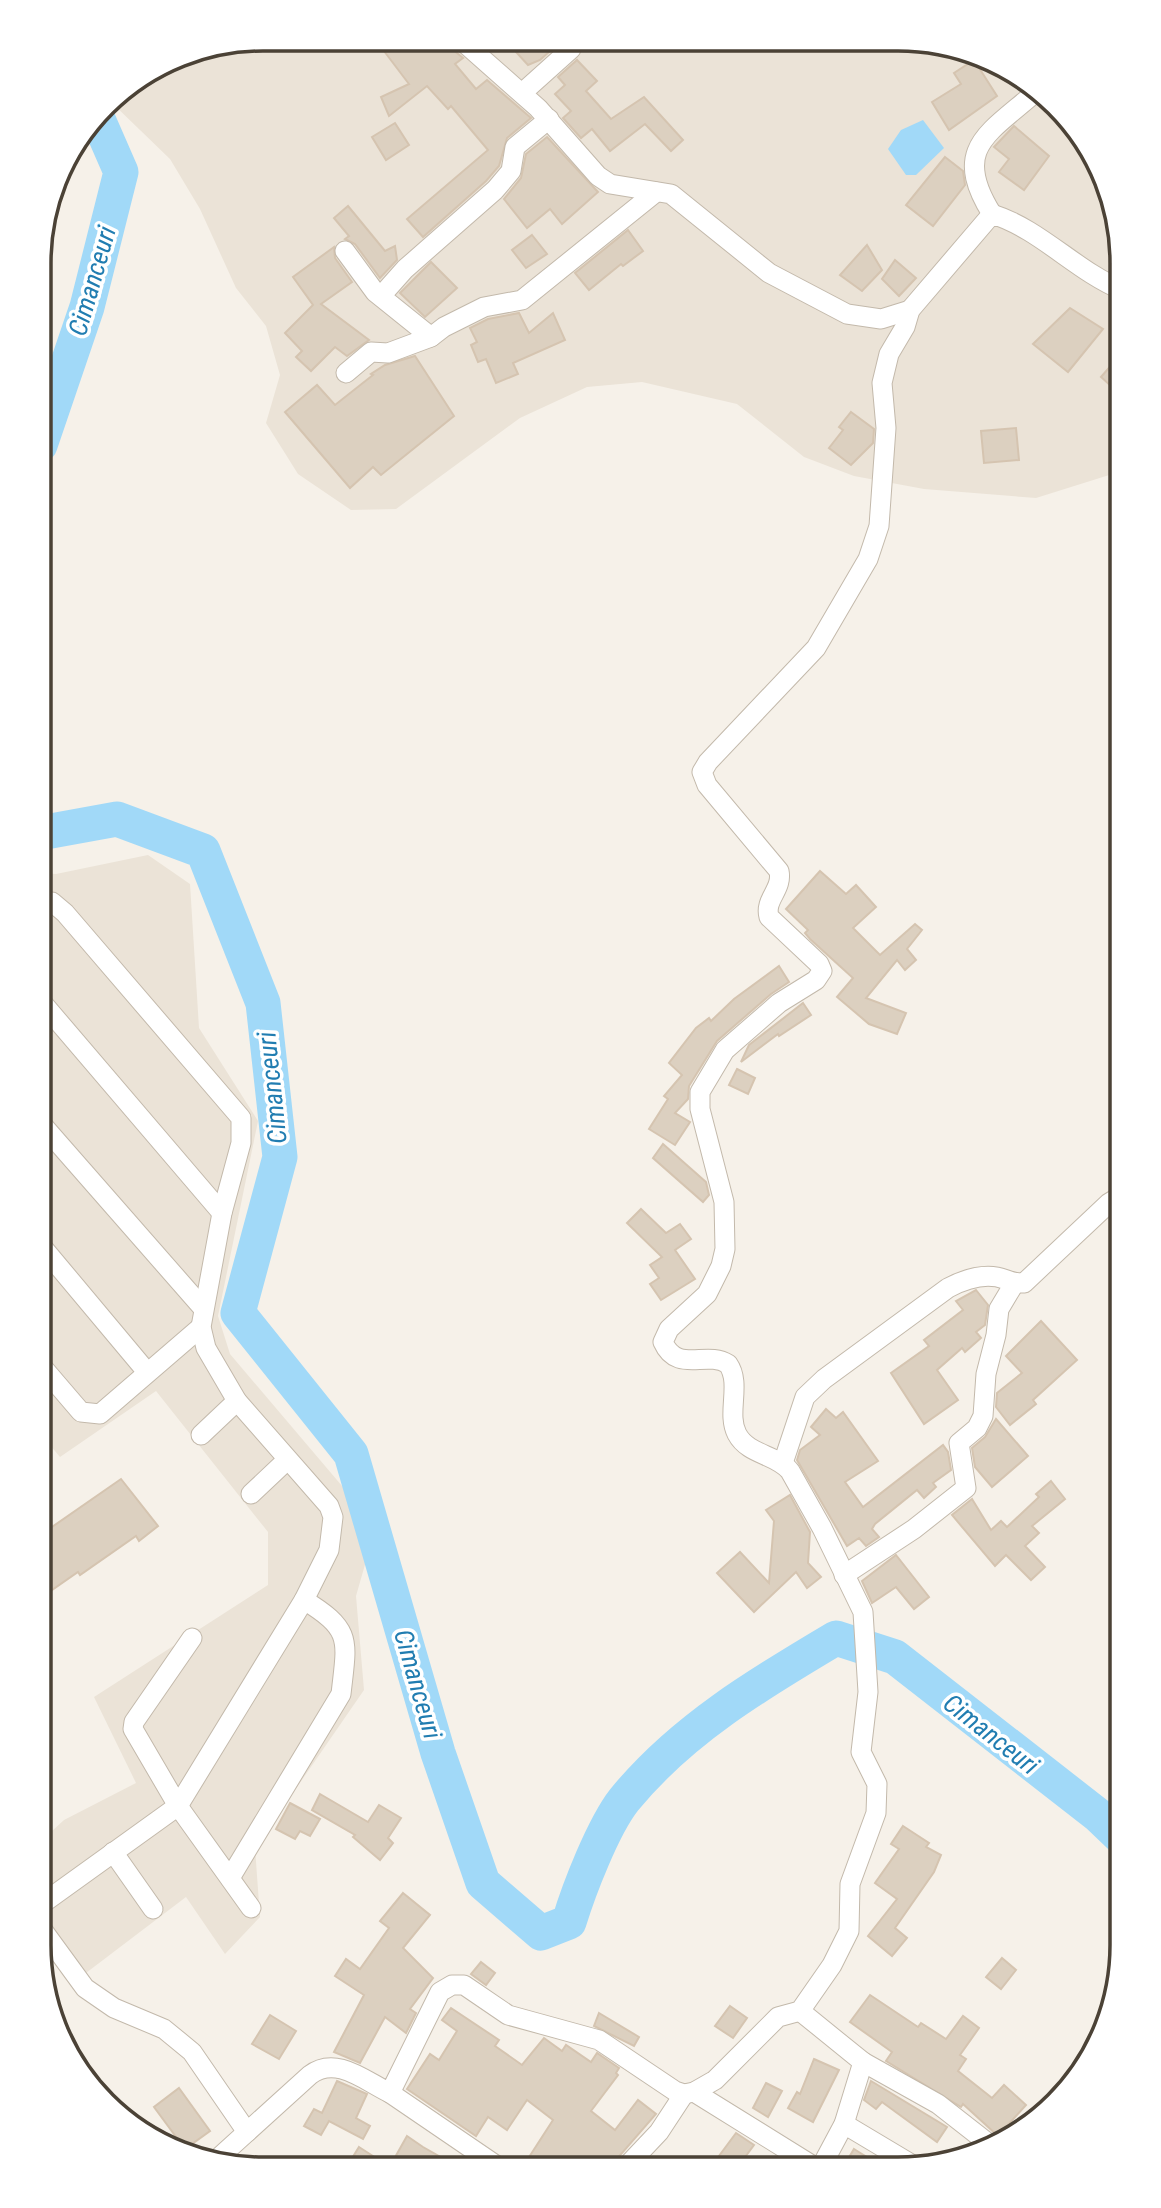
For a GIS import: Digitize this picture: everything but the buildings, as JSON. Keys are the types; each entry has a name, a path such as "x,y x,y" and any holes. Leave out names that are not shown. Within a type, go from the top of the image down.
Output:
{"street":[{"path":"474,51 549,119 598,176 610,184 662,191 680,199 720,236 769,273 847,314 881,319 910,310"},
{"path":"522,93 569,51"},
{"path":"1030,97 976,148 973,163 975,183 992,214 1019,225 1086,271 1110,284"},
{"path":"381,296 405,269 495,190 511,171 515,147 549,119"},
{"path":"346,373 372,352 388,353 431,337 444,327 484,307 522,300 656,192"},
{"path":"635,2157 689,2093 723,2075 778,2017 800,2011 832,1965 849,1931 850,1884 876,1813 877,1784 861,1752 868,1692 864,1624 858,1598 822,1528 783,1463 756,1451 736,1433 733,1373 728,1364 724,1361 685,1362 670,1353 663,1342 669,1329 707,1294 721,1266 725,1249 724,1202 700,1109 700,1093 724,1050 779,1003 816,980 822,971 769,917 767,907 780,883 779,871 707,785 702,772 708,762 796,671 820,642 875,545 886,439 884,370 910,310 992,214"},
{"path":"345,251 381,296 431,337"},
{"path":"51,902 65,912 241,1118 241,1143 222,1213 202,1307 201,1327 206,1348 237,1401 286,1461 318,1492 333,1517 329,1550 304,1600 178,1806 51,1897"},
{"path":"51,1013 222,1213"},
{"path":"51,1135 202,1307"},
{"path":"783,1463 805,1397 824,1379 948,1288 976,1277 997,1277 1014,1284 1024,1283 1047,1259 1110,1205"},
{"path":"51,1257 147,1373"},
{"path":"844,1575 914,1529 966,1488 959,1443 977,1428 983,1416 986,1374 996,1335 999,1309 1014,1284"},
{"path":"51,1377 81,1412 94,1415 108,1409 201,1327"},
{"path":"201,1435 237,1401"},
{"path":"251,1494 286,1461"},
{"path":"230,1878 341,1694 345,1664 343,1634 331,1617 304,1600"},
{"path":"192,1638 134,1722 133,1729 178,1806 251,1908"},
{"path":"113,1852 153,1909"},
{"path":"51,1941 92,1993 114,2008 164,2029 192,2052 247,2133"},
{"path":"390,2093 440,1992 446,1987 458,1984 470,1988 508,2015 599,2040 798,2157"},
{"path":"800,2011 863,2062 938,2104 983,2139"},
{"path":"826,2157 844,2123 863,2062"},
{"path":"224,2153 310,2075 327,2065 338,2067 390,2093 484,2157"},
{"path":"844,2123 899,2157"}],"shaded area":[{"path":"912,51 966,62 1016,86 1058,123 1075,145 1099,195 1110,249 1110,475 1036,498 924,489 854,476 804,457 737,404 642,382 587,387 520,418 396,509 351,510 298,474 266,423 280,375 266,326 236,288 200,209 170,159 118,108 145,86 182,67 235,53"},
{"path":"148,855 190,884 199,1028 258,1121 218,1316 230,1354 376,1526 356,1596 364,1690 255,1848 260,1917 225,1954 186,1897 82,1976 51,1926 51,1832 64,1820 136,1783 94,1697 268,1585 268,1532 156,1391 60,1457 51,1446 51,874"}],"water":[{"path":"923,120 944,148 916,175 906,175 888,149 901,130"}],"waterway":[{"name":"Cimanceuri","path":"51,413 87,307 121,172 101,126"},
{"name":"Cimanceuri","path":"51,831 117,819 203,851 263,1003 280,1157 238,1313 351,1454 438,1753 483,1883 541,1933 569,1922 585,1876 608,1826 624,1800 646,1775 670,1751 723,1710 836,1638 895,1657 1110,1827"}]}
